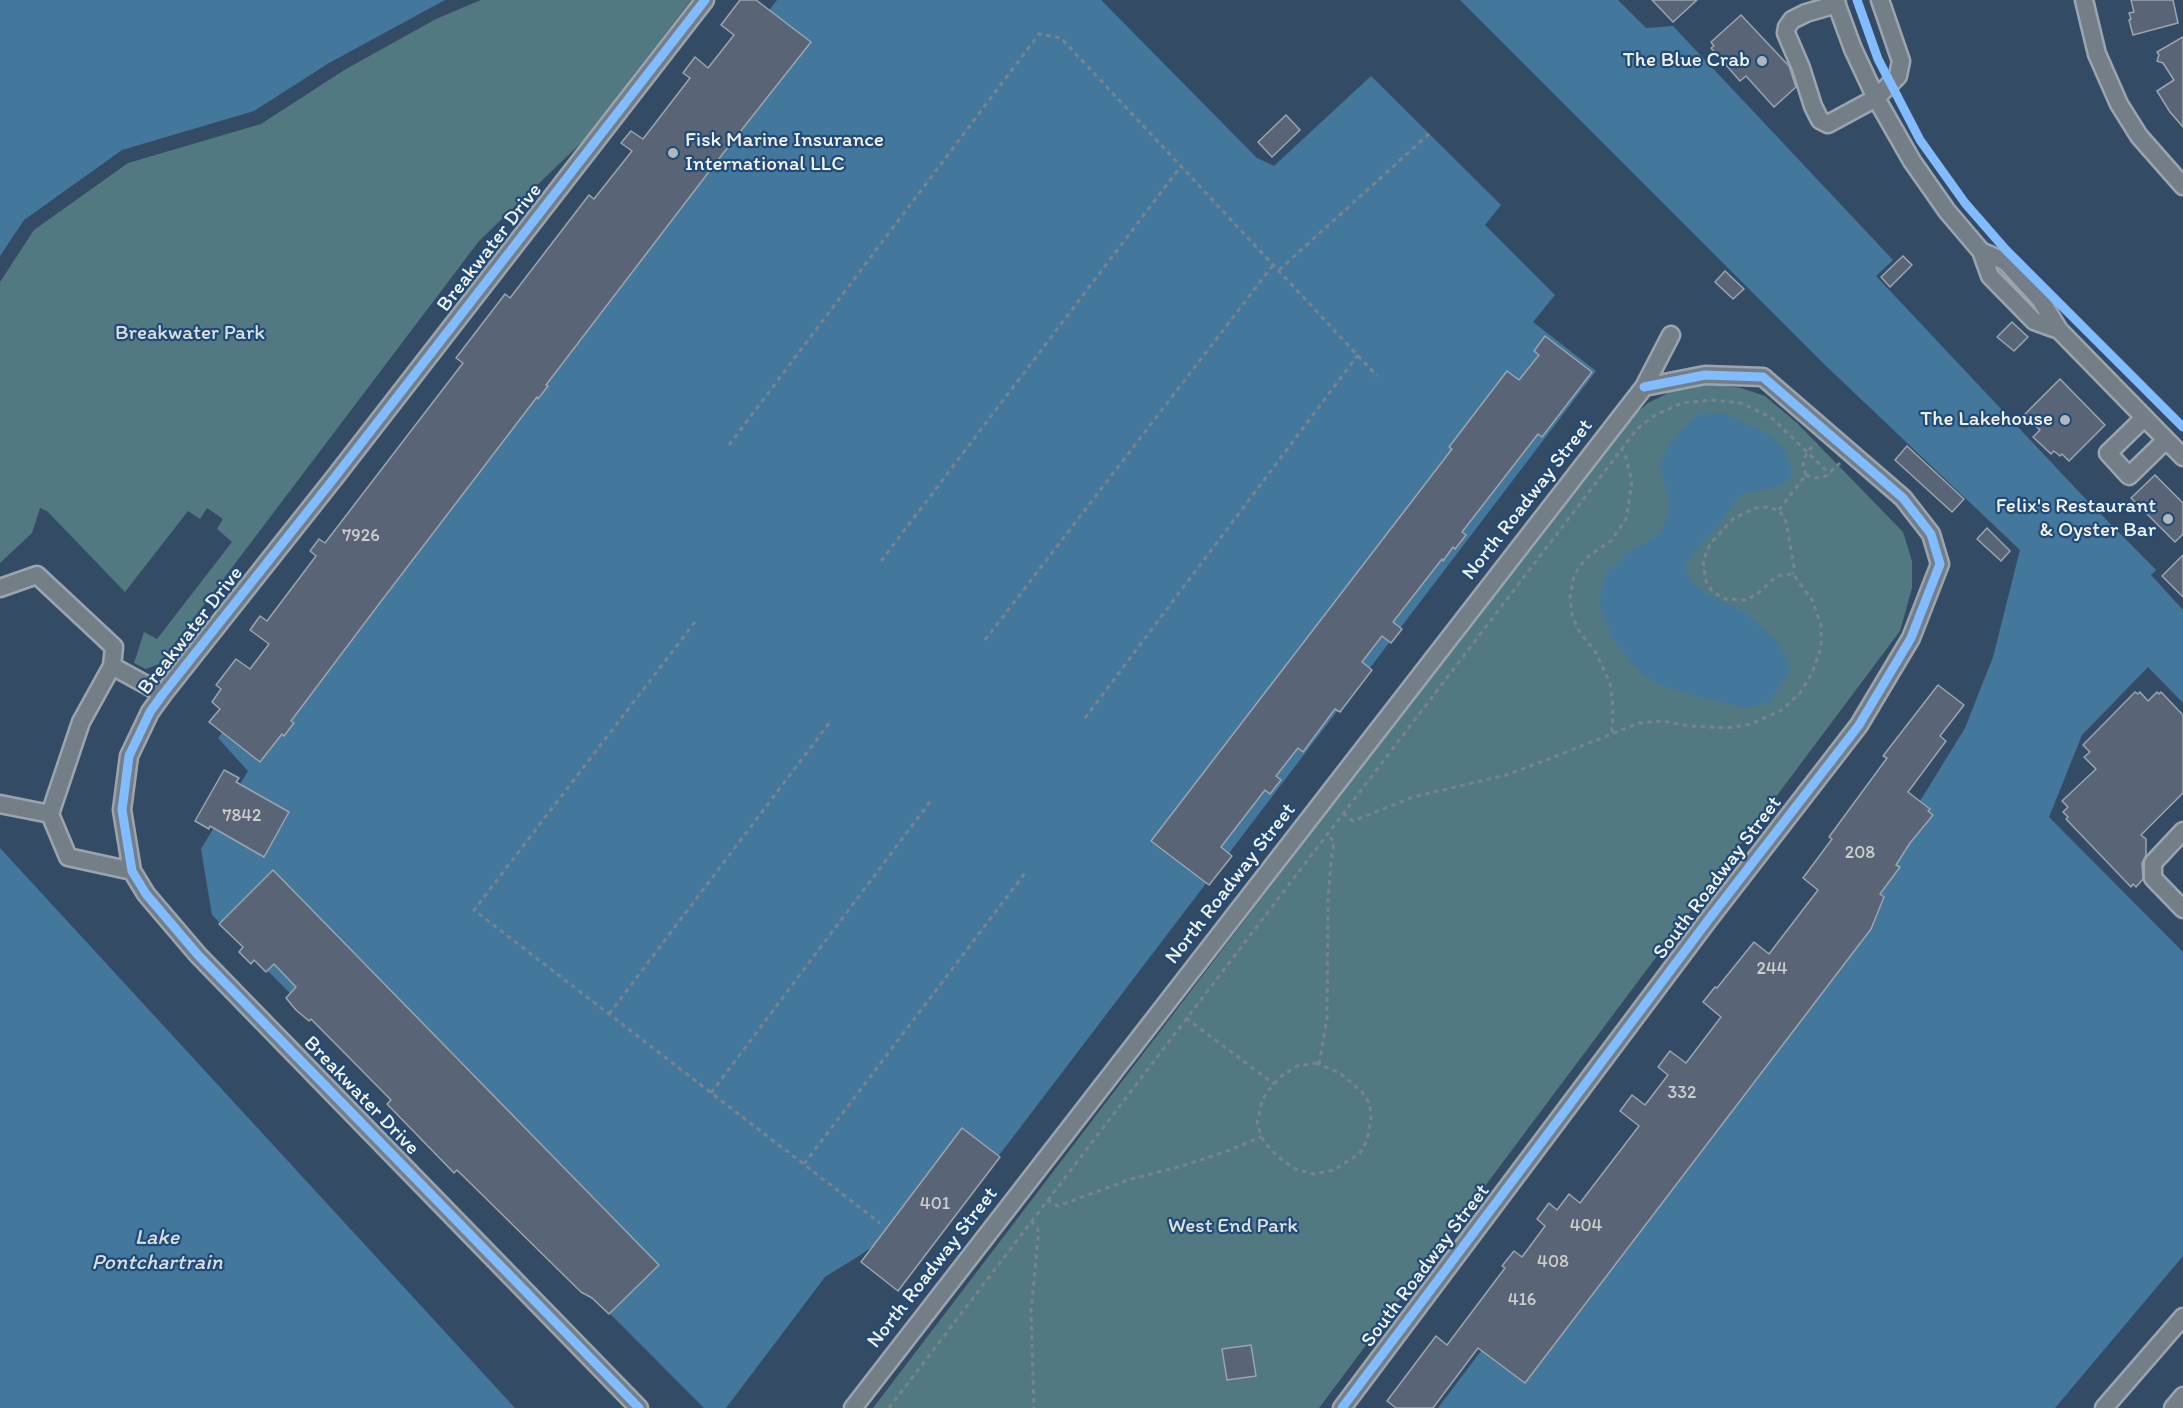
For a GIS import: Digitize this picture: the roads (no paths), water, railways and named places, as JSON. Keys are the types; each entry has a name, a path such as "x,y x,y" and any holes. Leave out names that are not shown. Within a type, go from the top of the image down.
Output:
{"street":[{"name":"Breakwater Drive","path":"639,1408 198,955 146,894 132,871 122,810 129,756 150,712 705,0"},
{"path":"1880,0 1901,61 1898,76 1876,99 1828,124 1820,120 1786,33 1792,20 1836,2 1853,49 1876,99 1912,161 1947,211 1981,251 1990,276 2034,321 2059,330 2178,450 2129,476 2108,453 2144,418"},
{"path":"2084,0 2097,54 2119,104 2139,136 2183,186"},
{"name":"North Roadway Street","path":"853,1408 1644,387 1671,335"},
{"name":"South Roadway Street","path":"1342,1408 1702,928 1859,725 1911,638 1940,564 1931,534 1903,498 1763,377 1704,375 1644,387"},
{"path":"0,588 37,575 114,647 112,666 81,722 50,814 68,857 132,871"},
{"path":"112,666 163,694"},
{"path":"0,804 50,814"},
{"path":"2183,831 2153,863 2153,878 2183,909"},
{"path":"2104,1408 2183,1317"},
{"path":"2173,1408 2183,1396"}],"water":[{"path":"0,0 445,0 329,63 254,111 122,150 24,220 0,256"},
{"path":"777,0 1101,0 1257,158 1274,166 1371,76 1501,205 1485,225 1555,295 1533,322 1596,371 1000,1154 862,1254 825,1277 726,1408 704,1408 212,915 201,849 248,771 218,738"},
{"path":"1460,0 1618,0 1646,28 1673,26 1893,260 1876,276 2081,494 2156,570 2151,575 2183,610 2183,703 2148,667 2082,735 2049,817 2183,952 2183,1256 2055,1408 1438,1408 1478,1355 1867,874 1922,798 1965,728 1993,657 2020,550 1825,365"},
{"path":"1724,413 1769,435 1785,449 1792,475 1780,486 1740,495 1716,528 1684,564 1691,581 1706,593 1746,613 1780,645 1791,669 1770,702 1747,708 1702,698 1653,682 1635,666 1612,639 1599,603 1605,576 1626,553 1660,534 1670,506 1660,465 1667,447 1696,415"},
{"name":"Lake Pontchartrain","path":"0,848 515,1408 0,1408"}],"place":[{"name":"The Blue Crab","path":"1762,61"},
{"name":"Fisk Marine Insurance International LLC","path":"673,153"},
{"name":"The Lakehouse","path":"2065,420"},
{"name":"Felix's Restaurant & Oyster Bar","path":"2168,519"}],"park label":[{"name":"Breakwater Park","path":"190,334"},
{"name":"West End Park","path":"1233,1227"}]}
